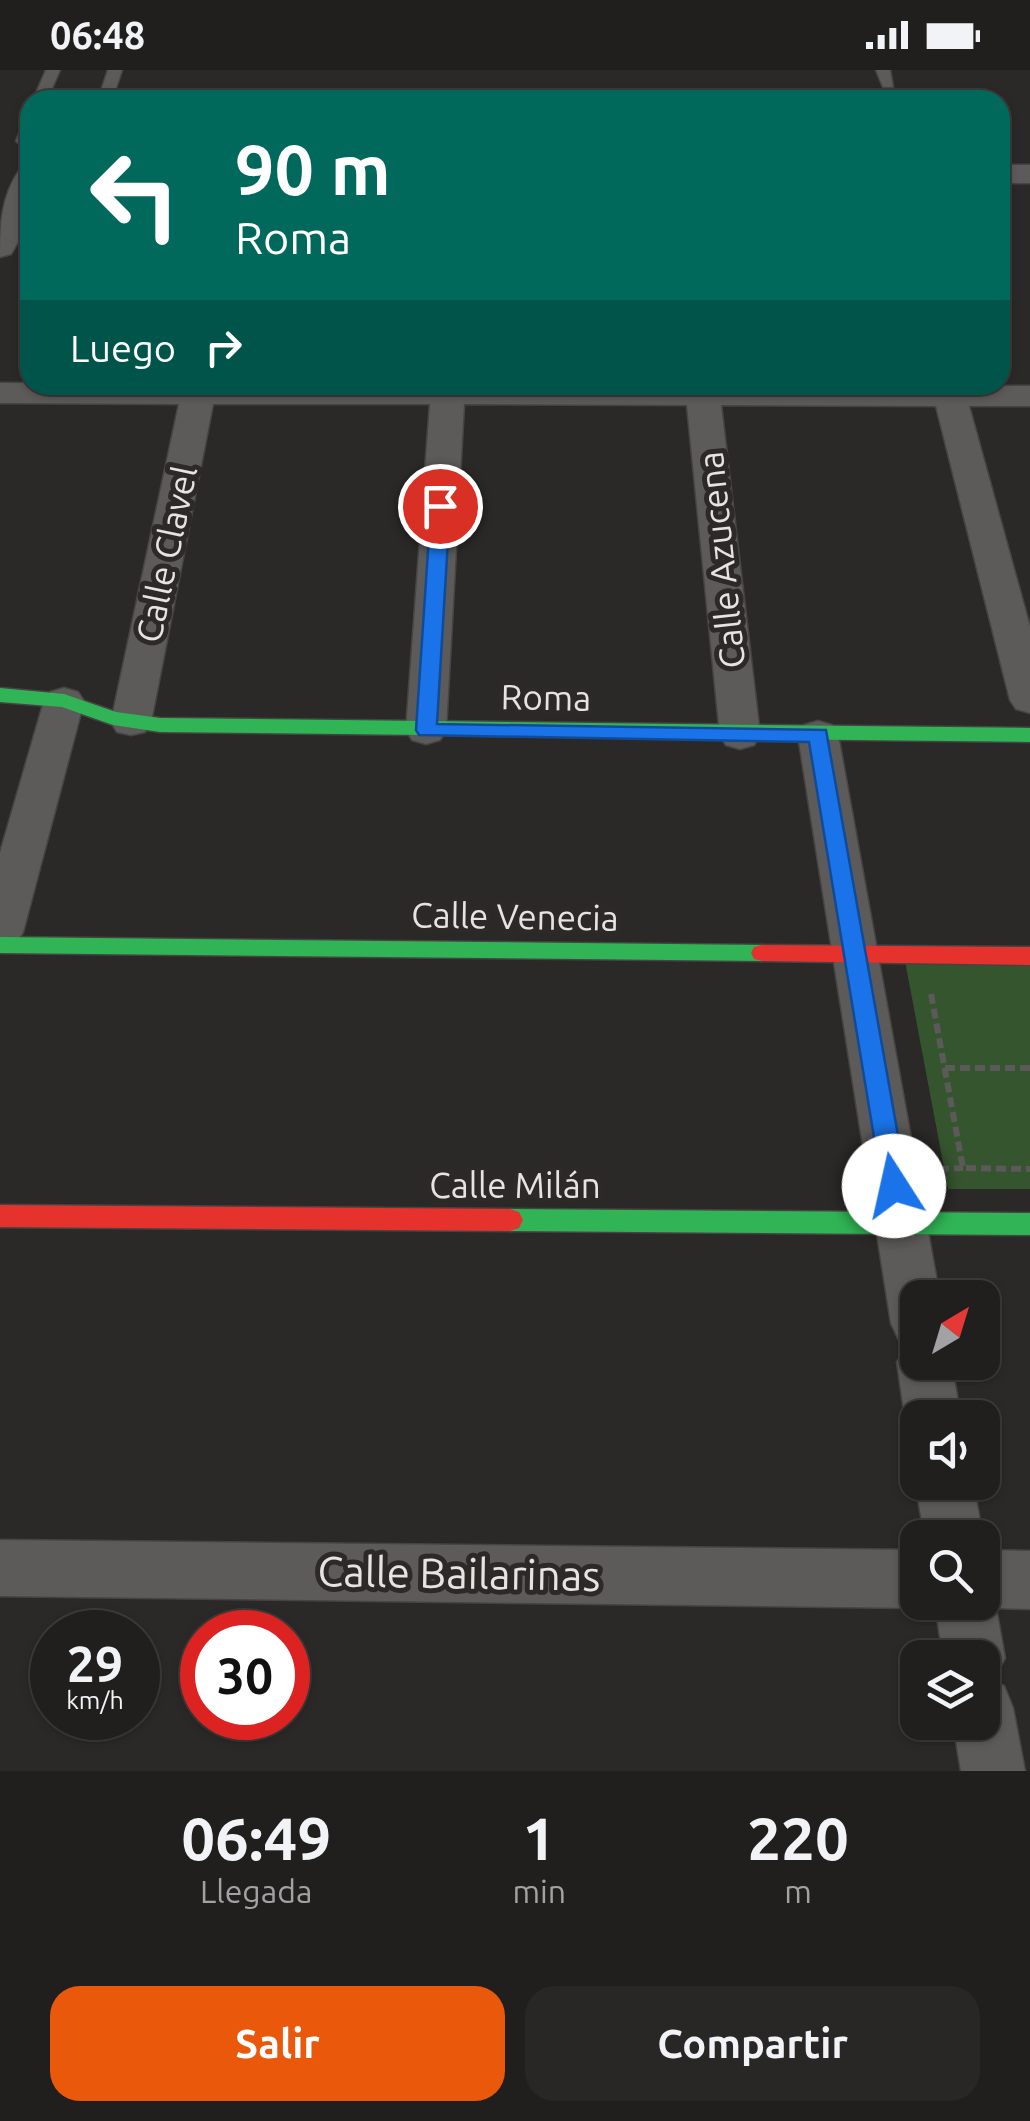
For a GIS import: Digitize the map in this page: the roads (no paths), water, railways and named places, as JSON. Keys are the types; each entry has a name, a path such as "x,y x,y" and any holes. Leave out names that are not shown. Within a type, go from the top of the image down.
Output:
{"street":[{"path":"0,248 20,199"},
{"name":"Calle Clavel","path":"132,722 199,395"},
{"path":"426,730 448,395"},
{"name":"Calle Azucena","path":"703,395 740,734"},
{"path":"950,395 1030,700"},
{"name":"Roma","path":"0,695 64,700 132,722 426,730 1030,736"},
{"path":"0,932 64,700"},
{"path":"818,735 910,1280"},
{"name":"Calle Venecia","path":"0,945 1030,956"},
{"name":"Calle Milán","path":"0,1216 1030,1224"},
{"name":"Calle Bailarinas","path":"0,1568 900,1578"},
{"path":"1000,1579 1030,1580"},
{"path":"988,1740 993,1771"}]}
